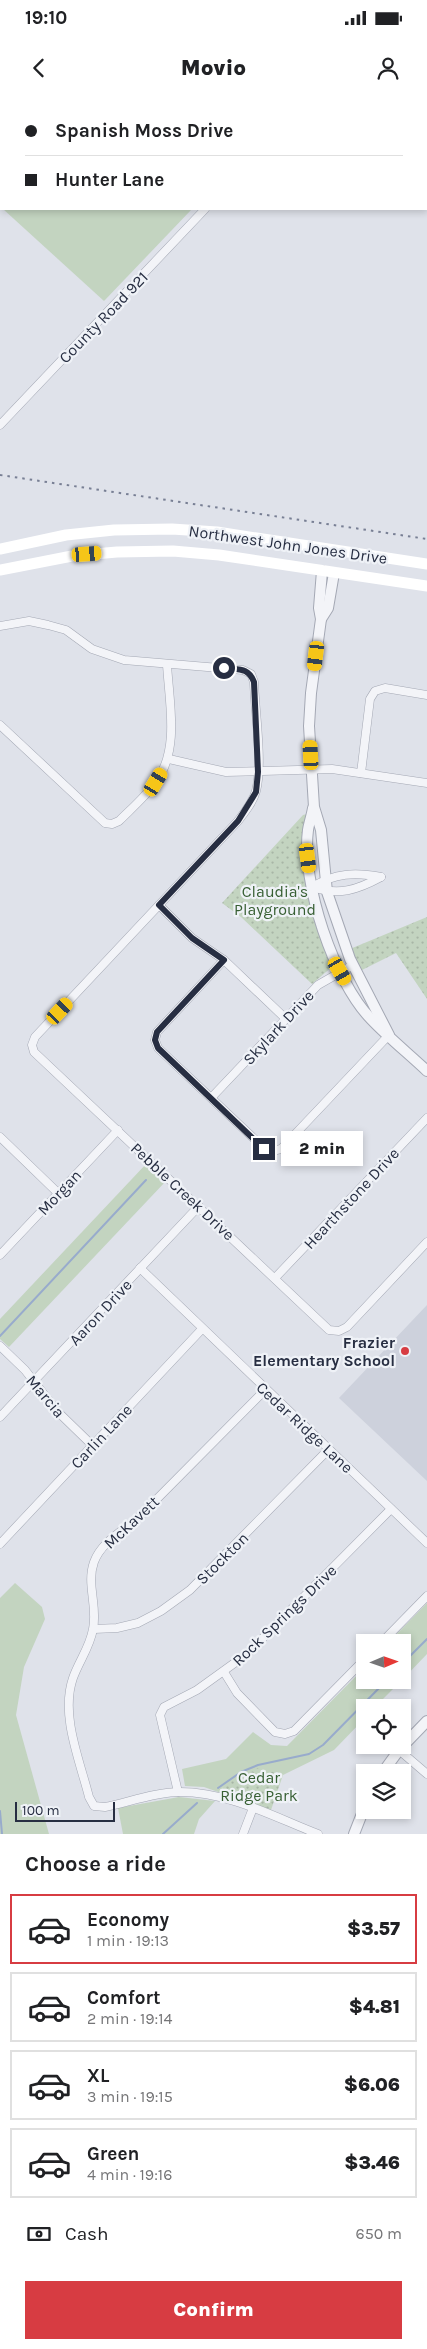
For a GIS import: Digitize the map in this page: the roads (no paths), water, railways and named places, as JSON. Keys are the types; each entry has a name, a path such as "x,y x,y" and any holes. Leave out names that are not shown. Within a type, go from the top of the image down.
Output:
{"main road":[{"name":"Northwest John Jones Drive","path":"0,549 66,535 114,530 172,529 217,532 427,564"},
{"name":"Northwest John Jones Drive","path":"0,570 72,556 117,552 173,552 219,555 427,586"}],"street":[{"name":"County Road 921","path":"0,425 204,210"},
{"path":"328,572 318,608 321,619 311,693 309,726 314,807 321,830 327,892 337,927 353,966 389,1035"},
{"path":"0,626 29,621 48,624 66,630 92,649 124,660 243,670 251,674 254,682 258,772 256,792 238,821 159,905 192,938 224,960 286,1019"},
{"path":"0,725 105,823 119,822 156,782 169,759 171,738 167,664"},
{"path":"361,773 370,700 376,691 385,688 427,695"},
{"path":"169,759 226,772 332,769 427,783"},
{"path":"314,807 308,832 308,858 312,887 323,932 340,971 364,1011 427,1071"},
{"path":"359,872 381,877 361,888 327,892 312,887 326,879 359,872"},
{"name":"Pebble Creek Drive","path":"159,905 35,1037 32,1045 34,1052 329,1330 339,1331 347,1327 427,1242"},
{"path":"224,960 157,1032 155,1040 158,1048 264,1149 272,1152 281,1149 389,1035"},
{"name":"Skylark Drive","path":"211,1098 318,985 340,971 353,966"},
{"name":"Hearthstone Drive","path":"275,1278 427,1118"},
{"name":"Morgan","path":"0,1255 118,1130"},
{"path":"0,1137 58,1193"},
{"name":"Aaron Drive","path":"0,1417 199,1206"},
{"name":"Cedar Ridge Lane","path":"140,1268 427,1544"},
{"name":"Carlin Lane","path":"0,1544 202,1329"},
{"name":"Marcia","path":"2,1348 34,1381 57,1411 92,1445"},
{"name":"McKavett","path":"178,1792 105,1807 94,1806 89,1797 70,1721 69,1699 73,1678 88,1649 94,1629 90,1578 95,1560 105,1544 140,1515 265,1390"},
{"name":"Stockton","path":"94,1629 117,1628 138,1623 161,1611 190,1590 328,1450"},
{"name":"Rock Springs Drive","path":"178,1792 160,1715 164,1707 224,1672 270,1633 392,1509"},
{"path":"390,1634 427,1596"},
{"path":"224,1672 237,1694 276,1732 285,1734 294,1731 356,1668"},
{"path":"411,1738 427,1721"},
{"path":"389,1764 397,1754"},
{"path":"404,1754 427,1774"},
{"path":"178,1792 202,1793 230,1799 318,1834"},
{"path":"243,1834 253,1808"},
{"path":"354,1834 360,1819"}],"waterway":[{"path":"0,1336 146,1180"},
{"path":"411,1655 427,1639"},
{"path":"218,1788 241,1772 258,1765 309,1754 323,1745 378,1689"},
{"path":"163,1834 197,1803"},
{"path":"0,1811 2,1834"}],"railway":[{"path":"0,475 427,539"}],"place":[{"name":"Frazier Elementary School","path":"405,1351"}],"park label":[{"name":"Claudia's Playground","path":"275,900"},
{"name":"Cedar Ridge Park","path":"259,1786"}]}
